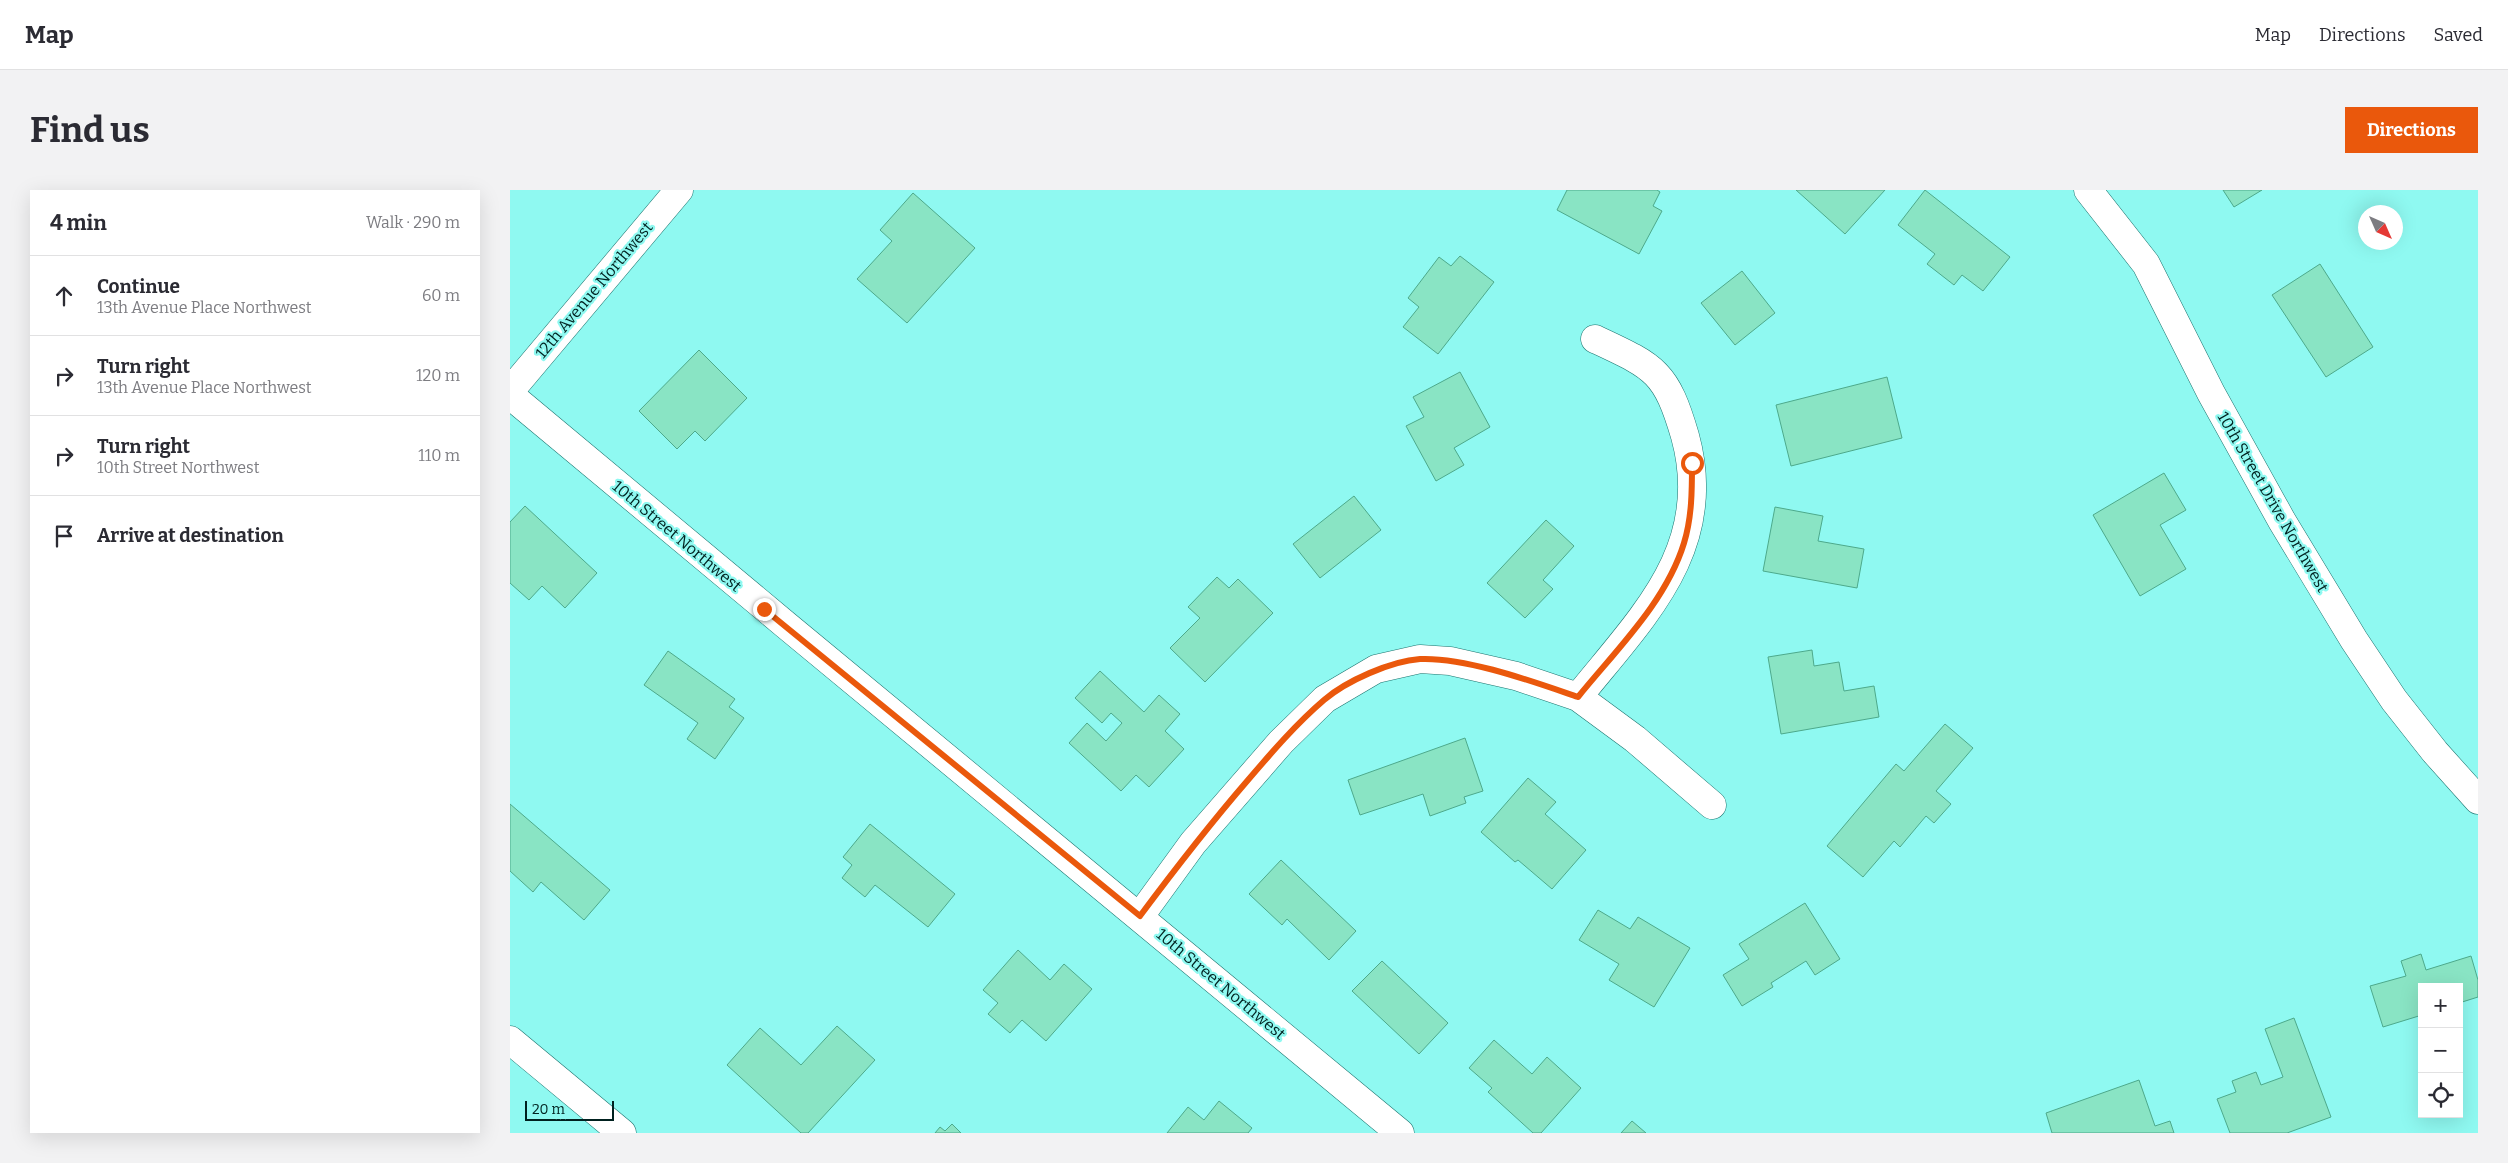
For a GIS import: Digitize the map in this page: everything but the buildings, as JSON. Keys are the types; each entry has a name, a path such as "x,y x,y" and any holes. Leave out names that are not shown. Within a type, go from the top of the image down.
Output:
{"street":[{"name":"12th Avenue Northwest","path":"510,391 679,190"},
{"name":"10th Street Drive Northwest","path":"2088,190 2146,264 2211,393 2268,496 2354,640 2394,700 2435,752 2478,800"},
{"path":"1578,697 1652,606 1670,576 1684,542 1692,505 1692,463 1672,395 1662,379 1640,360 1595,339"},
{"name":"10th Street Northwest","path":"510,395 764,609 1140,916 1400,1133"},
{"path":"1140,916 1193,843 1281,742 1325,699 1376,669 1420,659 1450,661 1516,676 1578,697 1642,745 1712,805"},
{"path":"510,1040 622,1133"}],"route":[{"path":"764,609 1140,916 1193,843 1281,742 1325,699 1376,669 1420,659 1450,661 1516,676 1578,697 1652,606 1670,576 1684,542 1692,505 1692,463"}]}
